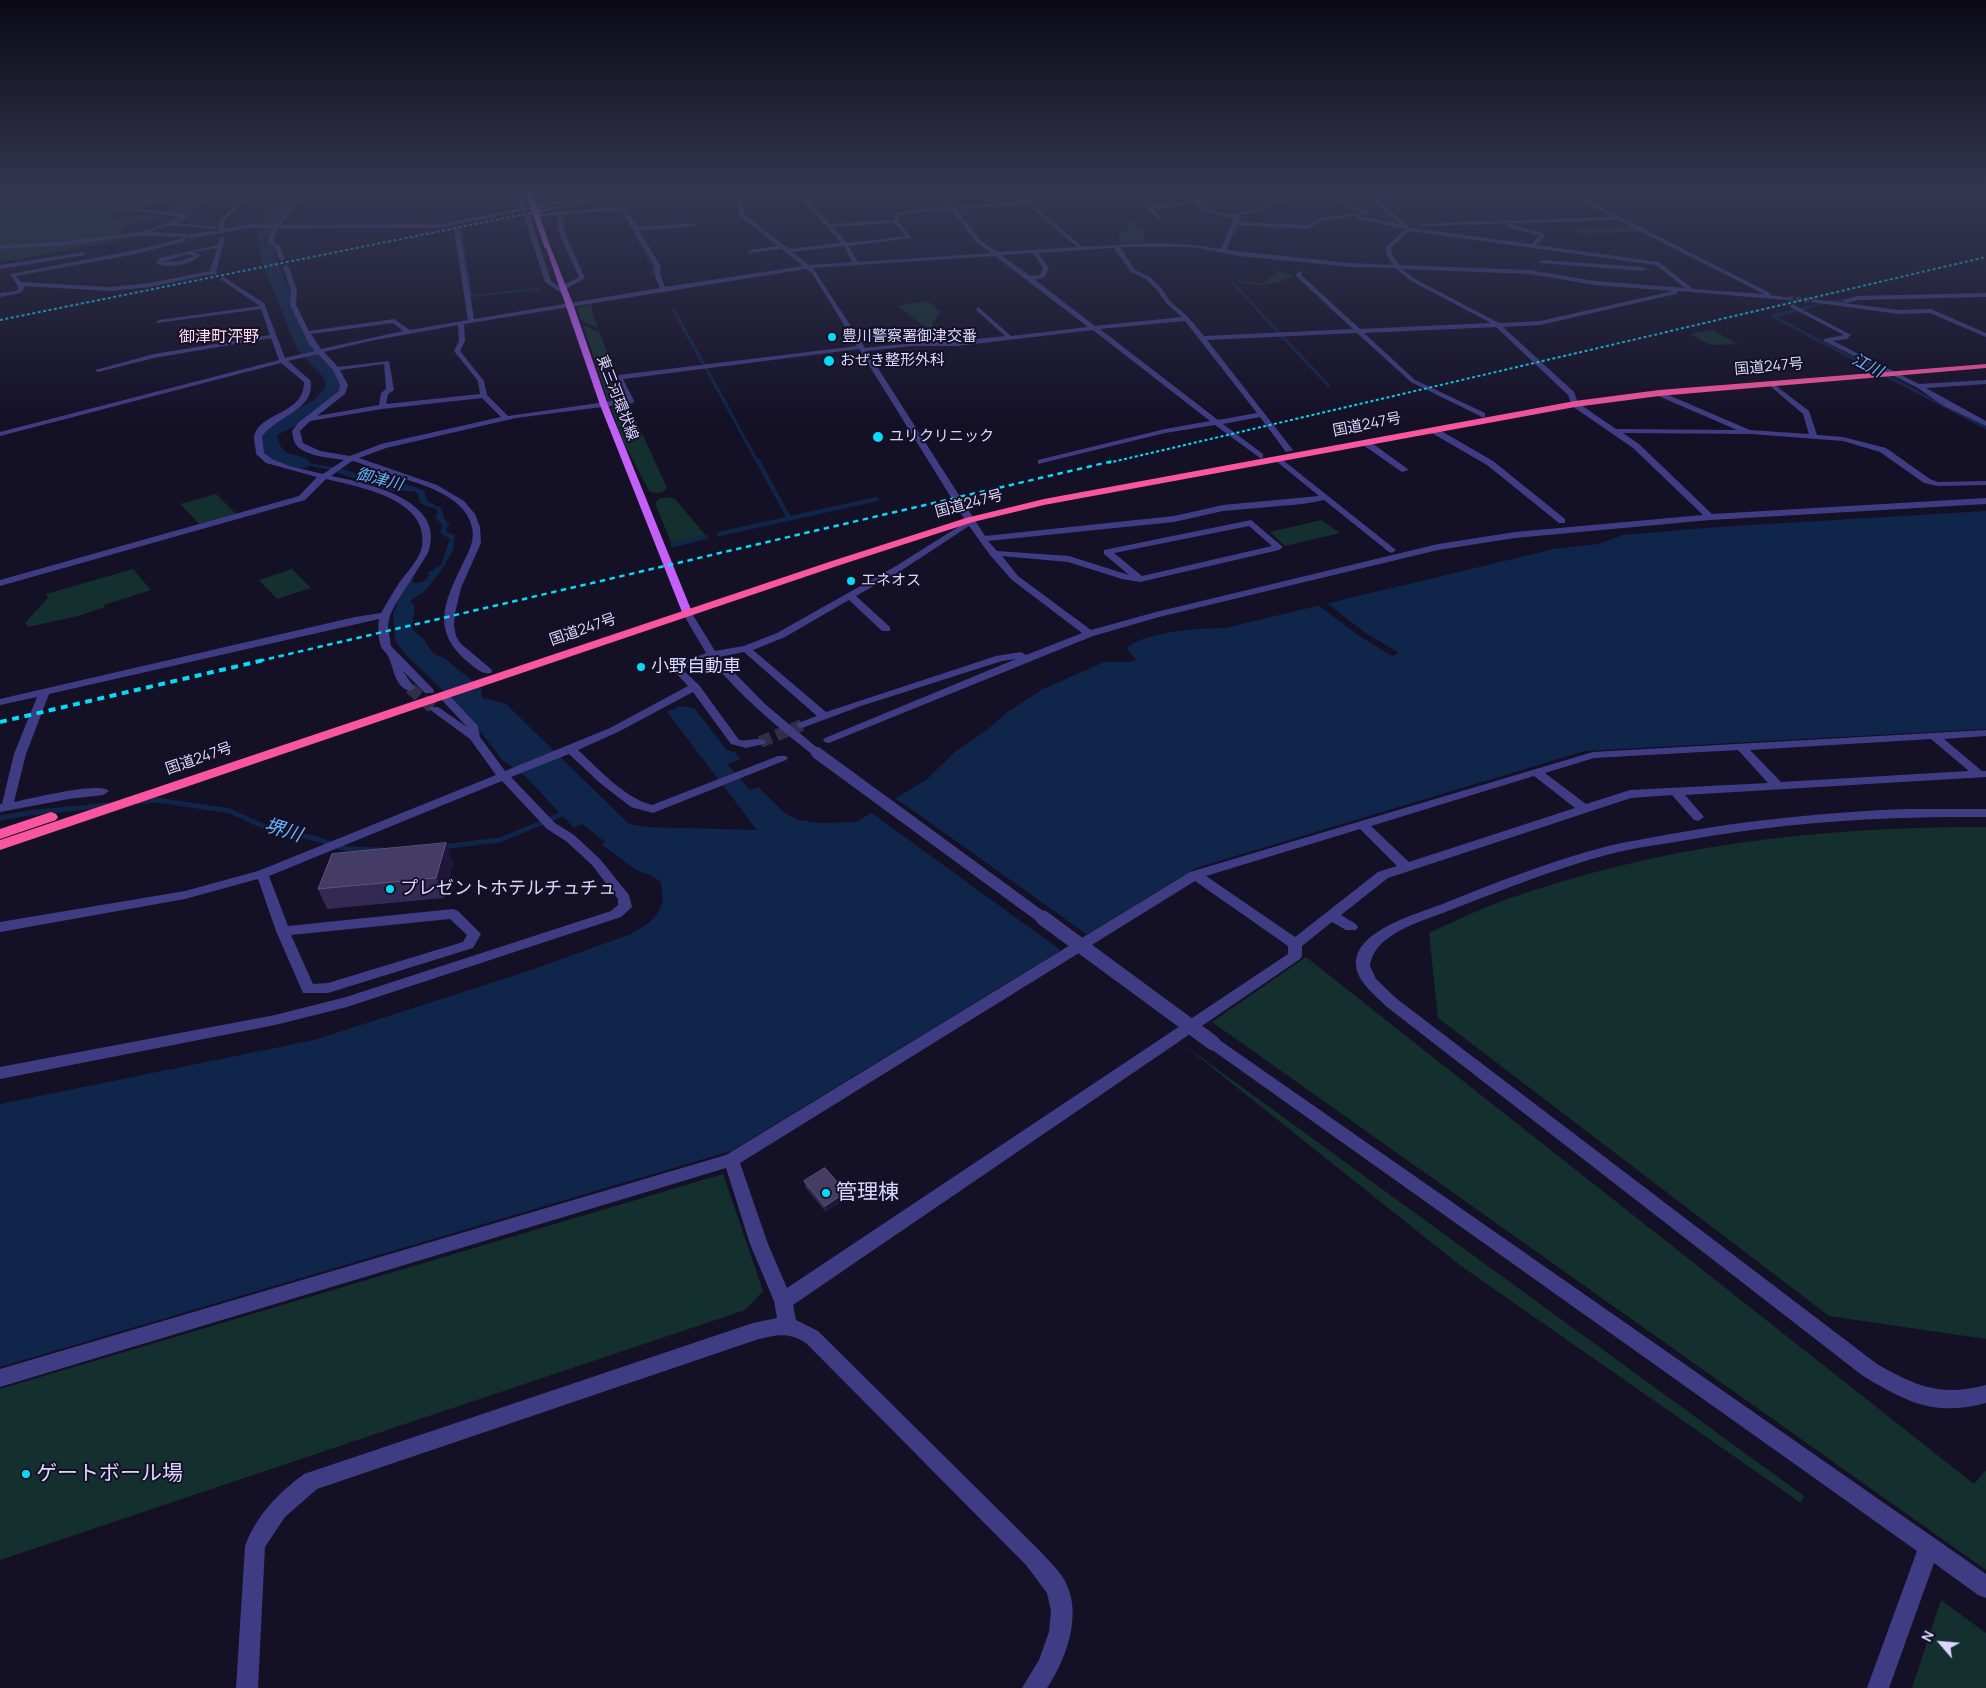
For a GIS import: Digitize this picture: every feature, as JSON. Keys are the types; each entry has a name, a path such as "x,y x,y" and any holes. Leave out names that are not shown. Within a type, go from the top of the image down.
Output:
{"highway":[{"name":"国道247号","path":"968,516 1366,443 1574,402 1986,362"},
{"name":"国道247号","path":"0,845 172,787 489,674 685,608 968,516 1041,496 1482,415 1649,390 1986,366"},
{"name":"国道247号","path":"0,834 136,788 439,692"}],"main road":[{"name":"東三河環状線","path":"557,270 604,405 685,608"}],"street":[{"path":"0,295 18,292 22,288 9,276 41,270"},
{"path":"18,284 110,289 150,285 214,273 215,270"},
{"path":"287,270 293,284 295,298 293,305 312,344 317,352 336,369 344,385 342,392 296,431 299,444 313,453 349,460 447,493 468,510 475,519 478,534 477,543 453,598 449,622 451,637 462,650 489,674"},
{"path":"463,270 471,321"},
{"path":"544,270 548,282 564,290 582,278 578,270"},
{"path":"658,270 657,274 663,289"},
{"path":"0,434 285,360 407,331 783,270"},
{"path":"811,270 982,540 1016,578 1089,634"},
{"path":"1018,270 1260,456"},
{"path":"1029,278 1042,277 1045,270"},
{"path":"1132,270 1148,278 1160,290 1168,302 1187,319 1289,450"},
{"path":"1400,270 1413,280 1497,324 1571,394 1574,402 1636,446 1710,517"},
{"path":"1459,270 1536,272 1595,283 1788,298"},
{"path":"1660,270 1666,270 1690,290"},
{"path":"1721,270 1781,300"},
{"path":"1300,273 1298,275 1413,381 1482,415"},
{"path":"222,278 264,307 285,360 308,381 309,390 303,401 265,427 258,438 260,454 270,461 355,482 399,499 412,508 425,522 427,544 422,558 385,615 383,625 384,639 386,647 393,654 439,692 474,728 474,737"},
{"path":"1202,338 1540,323 1690,290"},
{"path":"1835,303 1858,298 1986,295"},
{"path":"1909,298 1931,311 1986,334"},
{"path":"1813,301 1899,312 1931,311"},
{"path":"1792,306 1848,335 1845,338 1826,340 1884,373 1918,386 1947,404 1986,424"},
{"path":"159,322 264,307"},
{"path":"978,309 1010,338"},
{"path":"0,583 302,498 327,474 349,460 384,446 506,418 630,401 620,377 861,348 912,344 957,344 1187,319"},
{"path":"307,333 394,321 407,331"},
{"path":"461,322 462,341 457,351 482,380 484,396 506,418"},
{"path":"98,370 154,356 274,336"},
{"path":"336,369 387,362 390,390 385,393 382,406"},
{"path":"1918,386 1986,382"},
{"path":"1771,384 1806,414 1814,437"},
{"path":"1659,393 1751,432"},
{"path":"308,419 382,406 484,396"},
{"path":"1041,462 1165,431 1260,415"},
{"path":"1433,430 1490,463 1562,521"},
{"path":"1615,431 1751,432 1843,439 1877,448 1927,481 1938,484 1986,483"},
{"path":"1366,443 1405,470"},
{"path":"1279,459 1392,550"},
{"path":"982,540 1174,519 1223,508 1285,503 1326,496"},
{"path":"829,740 1089,634 1156,615 1475,540 1710,517 1986,501"},
{"path":"760,742 746,745 735,742 695,687 679,671 682,666 711,655 746,649 781,635 961,529 968,516"},
{"path":"1174,519 1194,535"},
{"path":"993,553 1069,559 1125,577 1140,579 1279,547 1251,523 1107,552 1140,579"},
{"path":"850,596 886,629"},
{"path":"685,608 694,629 711,655 765,711 817,752 1213,1043 1986,1587"},
{"path":"0,702 355,620 385,615"},
{"path":"746,649 824,716"},
{"path":"802,725 1000,658 1041,652"},
{"path":"393,654 398,673 410,688"},
{"path":"0,927 185,895 262,874 568,750 614,730 695,687"},
{"path":"44,692 20,754 4,807 103,791"},
{"path":"0,1073 275,1020 347,1002 616,914 625,907 624,898 596,862 570,838 551,826 508,774 474,737 434,709"},
{"path":"0,1378 731,1160 1196,876 1593,755 1986,733"},
{"path":"1934,736 1983,774"},
{"path":"1741,747 1778,786"},
{"path":"568,750 635,804 653,809 782,758"},
{"path":"1536,772 1584,809"},
{"path":"1295,944 1383,875 1630,794 1983,774"},
{"path":"1676,792 1698,817"},
{"path":"1986,813 1905,813 1796,820 1718,830 1611,850 1541,870 1392,929 1374,942 1363,962 1363,971 1368,980 1392,1003 1870,1370 1895,1384 1929,1399 1949,1402 1966,1401 1986,1394"},
{"path":"1363,825 1406,867"},
{"path":"262,874 283,931 308,989 328,988 468,945 474,934 453,914 283,931"},
{"path":"1196,876 1295,944"},
{"path":"1332,916 1351,927"},
{"path":"783,1300 1295,956 1295,944"},
{"path":"731,1160 759,1244 783,1300 788,1325"},
{"path":"247,1688 254,1546 263,1527 278,1508 311,1481 771,1326 788,1325 802,1330 812,1338 1033,1558 1057,1588 1062,1611 1060,1632 1048,1667 1033,1688"},
{"path":"1878,1688 1929,1546"}],"green space":[{"path":"1278,271 1293,275 1273,284 1238,283 1239,281 1263,283"},
{"path":"927,301 941,312 932,323 933,327 937,329 931,332 898,306"},
{"path":"591,304 598,328 581,320 578,308"},
{"path":"583,325 600,333 625,400 608,401"},
{"path":"1712,330 1738,344 1711,345 1690,334"},
{"path":"623,404 629,405 667,488 661,492 649,491 622,439 611,408"},
{"path":"216,494 236,514 199,524 180,504"},
{"path":"667,497 675,499 707,537 672,545 655,503 659,499"},
{"path":"1321,520 1340,533 1285,546 1270,532"},
{"path":"133,569 151,590 104,605 100,598 105,607 78,616 28,627 25,623 48,598 46,594"},
{"path":"292,569 311,588 277,599 259,580"},
{"path":"1986,827 1986,1339 1829,1316 1438,1018 1429,933 1502,901 1562,881 1622,865 1741,843 1801,835 1861,831"},
{"path":"1306,957 1974,1484 1986,1470 1986,1570 1212,1022"},
{"path":"1180,1042 1804,1496 1801,1503 1461,1266"},
{"path":"723,1174 763,1291 745,1310 0,1560 0,1389"},
{"path":"1941,1600 1986,1633 1986,1688 1912,1688"}],"water":[{"path":"265,434 276,454 282,458 343,469 382,483 392,482 393,480 424,490 428,502 440,507 444,515 443,517 450,525 446,528 447,532 455,535 453,550 441,571 425,591 410,601 415,605 412,628 422,637 432,652 443,657 481,688 482,698 505,703 629,824 647,827 757,830 667,712 680,706 694,708 727,750 736,753 741,759 727,764 750,790 758,787 786,814 799,820 818,823 856,822 926,780 957,750 987,730 1006,713 1043,689 1104,662 1136,660 1127,648 1147,638 1188,630 1225,628 1554,549 1598,544 1623,535 1717,527 1986,511 1986,729 1585,751 1196,868 731,1151 0,1367 0,1104 314,1040 525,972 631,934 650,922 659,911 663,900 661,882 652,876 636,870 601,844 605,842 582,824 574,828 525,776 502,760 468,715 404,653 395,640 393,614 400,596 411,579 414,577 412,582 414,583 423,582 429,575 427,573 441,565 450,539 440,533 442,525 435,517 438,514 436,508 427,507 420,502 417,493 413,491 390,491 330,470 273,458 264,443"}],"pier":[{"path":"1327,603 1364,632 1399,653 1392,656 1358,635 1318,605"},
{"path":"894,797 1089,936 1063,952 869,811"}],"building":[{"path":"446,843 436,878 318,889 332,854"},
{"name":"管理棟","path":"825,1168 846,1192 825,1206 804,1181"}],"waterway":[{"name":"御津川","path":"273,270 306,349 332,375 335,385 332,393 321,404 266,433 269,447 275,455 285,460 299,463"},
{"path":"467,270 471,296 539,289"},
{"path":"652,274 653,270"},
{"path":"1232,282 1257,309"},
{"path":"1831,302 1864,296"},
{"path":"1805,308 1802,309 1825,303"},
{"path":"1256,308 1279,333"},
{"path":"673,309 704,365"},
{"name":"江川","path":"1797,310 1772,316 1986,428"},
{"path":"1282,336 1329,386"},
{"path":"706,368 758,463"},
{"path":"758,461 789,518"},
{"path":"719,534 877,499"},
{"path":"673,545 706,537"},
{"name":"堺川","path":"136,802 157,800 230,811 265,827 317,839 346,849 382,850"},
{"name":"堺川","path":"0,818 28,813 109,805"},
{"name":"堺川","path":"441,847 500,840 562,814"}],"tunnel":[{"path":"1788,298 1813,301"},
{"path":"410,688 434,709"},
{"path":"760,742 802,725"}],"railway":[{"path":"0,320 249,270"},
{"path":"1108,463 1932,270"},
{"path":"259,661 1113,461"},
{"path":"0,722 264,660"}],"place":[{"name":"豊川警察署御津交番","path":"832,337"},
{"name":"おぜき整形外科","path":"829,361"},
{"name":"ユリクリニック","path":"878,437"},
{"name":"エネオス","path":"851,581"},
{"name":"小野自動車","path":"641,667"},
{"name":"プレゼントホテルチュチュ","path":"390,889"},
{"name":"管理棟","path":"826,1193"},
{"name":"ゲートボール場","path":"26,1474"}],"district":[{"name":"御津町泙野","path":"219,338"}]}
